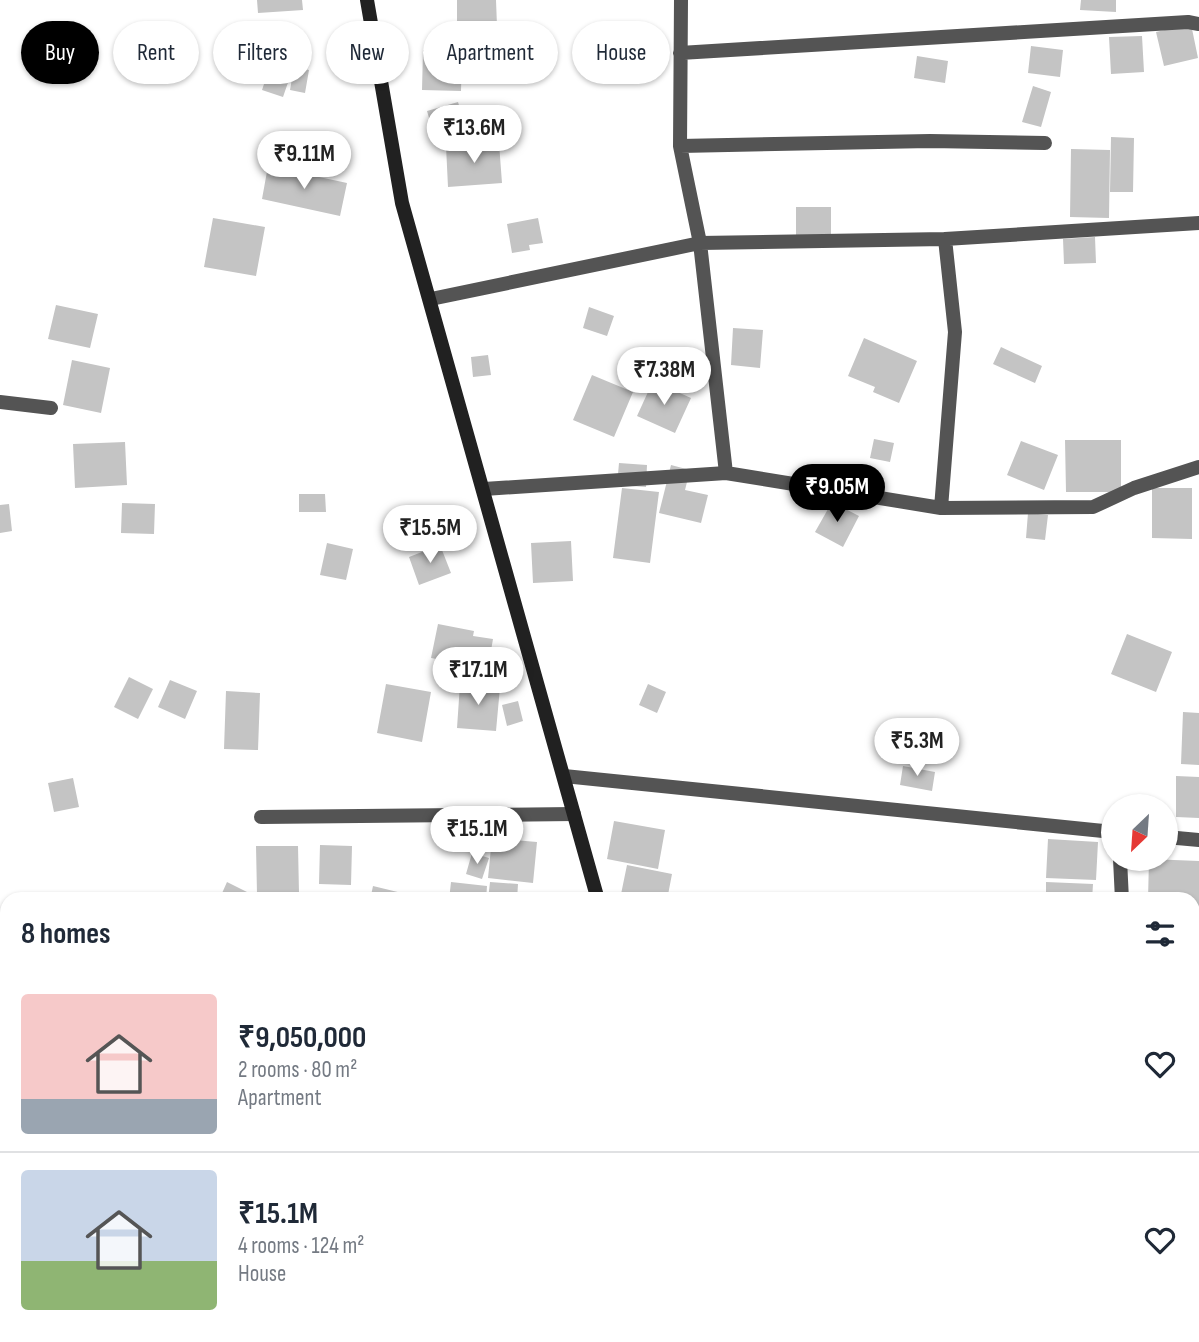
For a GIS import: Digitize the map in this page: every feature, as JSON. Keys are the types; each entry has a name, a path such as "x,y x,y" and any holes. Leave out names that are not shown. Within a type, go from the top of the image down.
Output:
{"main road":[{"path":"367,0 402,203 596,892"}],"street":[{"path":"681,0 680,146 700,243 726,473"},
{"path":"680,52 1174,23 1199,24"},
{"path":"680,146 930,141 1045,143"},
{"path":"431,299 700,243 944,239 1199,223"},
{"path":"942,508 955,332 944,239"},
{"path":"0,402 51,408"},
{"path":"484,489 726,473 942,508 1093,507 1134,488 1199,467"},
{"path":"564,776 1101,831"},
{"path":"261,817 574,814"},
{"path":"1178,838 1199,840"},
{"path":"1120,872 1121,892"}],"building":[{"path":"257,0 302,0 303,10 258,13"},
{"path":"457,0 496,0 497,21 457,21"},
{"path":"1081,0 1116,0 1116,12 1080,10"},
{"path":"1191,24 1198,58 1164,66 1156,32"},
{"path":"1142,36 1144,72 1111,74 1109,37"},
{"path":"1031,46 1063,50 1060,77 1028,73"},
{"path":"423,50 423,84 461,84 461,91 422,90"},
{"path":"917,56 948,61 945,83 914,78"},
{"path":"264,84 288,84 283,97 262,90"},
{"path":"291,84 307,84 305,93 290,90"},
{"path":"1033,86 1051,92 1041,127 1022,122"},
{"path":"458,102 468,136 437,145 427,111"},
{"path":"1111,137 1134,138 1133,192 1110,192"},
{"path":"499,143 502,183 448,187 446,146"},
{"path":"1071,149 1110,150 1109,218 1070,217"},
{"path":"268,166 347,183 340,216 262,199"},
{"path":"796,207 831,207 831,235 796,235"},
{"path":"213,218 265,227 256,276 204,267"},
{"path":"538,218 543,243 529,245 530,250 512,253 507,224"},
{"path":"1095,237 1096,263 1064,264 1063,239"},
{"path":"56,305 98,314 90,348 48,339"},
{"path":"589,307 614,316 607,336 583,328"},
{"path":"733,328 763,330 760,368 731,365"},
{"path":"864,338 917,361 899,403 873,392 875,387 848,376"},
{"path":"1001,347 1042,366 1035,383 993,364"},
{"path":"488,355 491,375 473,377 471,357"},
{"path":"72,360 110,368 101,413 63,405"},
{"path":"592,375 633,392 614,437 573,420"},
{"path":"653,381 691,398 675,433 637,416"},
{"path":"874,439 894,443 890,462 870,458"},
{"path":"1065,440 1121,440 1121,492 1066,492"},
{"path":"1021,441 1058,455 1044,490 1007,475"},
{"path":"125,442 127,485 75,488 73,444"},
{"path":"619,463 647,465 646,487 617,485"},
{"path":"671,465 690,470 685,490 708,495 701,523 659,513"},
{"path":"622,488 659,492 650,563 613,558"},
{"path":"1152,488 1192,488 1192,539 1152,538"},
{"path":"299,494 325,494 326,512 299,512"},
{"path":"832,502 859,516 843,547 815,532"},
{"path":"122,503 155,504 154,534 121,533"},
{"path":"9,504 12,531 0,533 0,505"},
{"path":"1028,513 1048,515 1045,540 1026,538"},
{"path":"571,541 573,581 533,583 531,543"},
{"path":"327,543 353,549 346,580 320,575"},
{"path":"440,545 451,573 419,585 409,557"},
{"path":"438,624 474,631 473,636 493,639 488,668 431,658"},
{"path":"1127,634 1172,652 1156,692 1111,674"},
{"path":"129,677 153,689 138,719 114,707"},
{"path":"170,680 197,691 185,719 158,707"},
{"path":"386,684 431,692 422,742 377,733"},
{"path":"460,684 500,687 496,731 457,728"},
{"path":"648,684 666,692 657,713 639,705"},
{"path":"226,691 260,693 258,750 224,749"},
{"path":"518,701 523,721 507,726 502,705"},
{"path":"1183,712 1199,713 1199,765 1181,764"},
{"path":"903,766 935,772 932,791 900,785"},
{"path":"1176,776 1199,777 1199,818 1178,817"},
{"path":"73,778 79,807 54,812 48,783"},
{"path":"614,821 665,830 658,869 607,859"},
{"path":"492,838 537,842 533,883 488,878"},
{"path":"1048,839 1098,842 1096,880 1046,878"},
{"path":"320,845 352,846 351,885 319,884"},
{"path":"256,846 298,846 299,892 257,892"},
{"path":"472,853 489,858 482,879 466,874"},
{"path":"1178,860 1199,861 1199,892 1148,892 1149,872 1178,872"},
{"path":"627,865 672,874 669,892 621,892"},
{"path":"227,882 247,892 223,892"},
{"path":"451,882 487,886 487,892 450,892"},
{"path":"490,882 518,884 518,892 489,892"},
{"path":"1046,882 1093,884 1092,892 1046,892"},
{"path":"373,886 398,892 372,892"}]}
